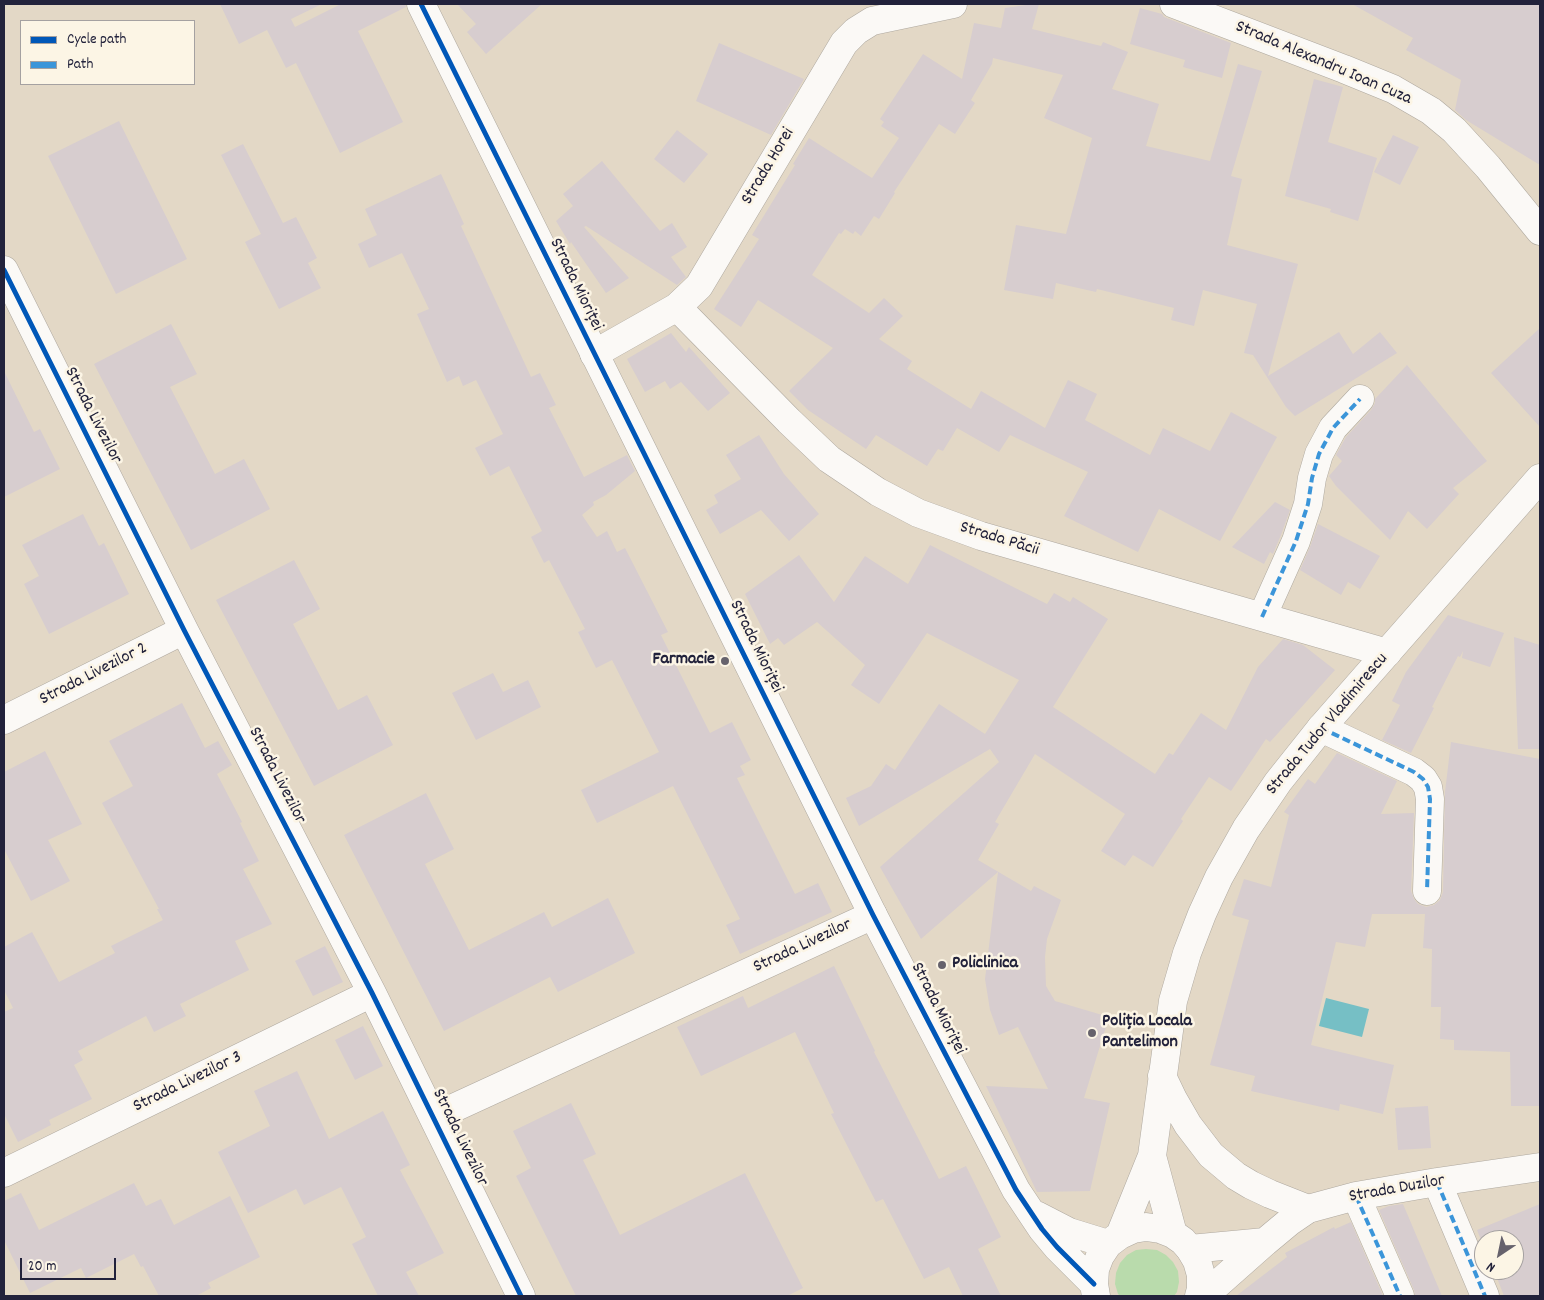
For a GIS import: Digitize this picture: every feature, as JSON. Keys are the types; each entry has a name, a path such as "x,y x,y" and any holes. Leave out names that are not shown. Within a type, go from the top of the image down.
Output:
{"street":[{"name":"Strada Mioriței","path":"421,4 873,915 1016,1190 1028,1210 1057,1247 1095,1290"},
{"name":"Strada Horei","path":"594,354 678,307 699,286 844,43 856,31 872,21 953,4"},
{"name":"Strada Alexandru Ioan Cuza","path":"1174,4 1393,89 1431,111 1454,130 1540,231"},
{"name":"Strada Livezilor","path":"4,271 184,630 372,993 521,1296"},
{"name":"Strada Păcii","path":"678,307 789,421 829,459 878,492 918,513 980,536 1387,653"},
{"path":"1262,617 1296,541 1308,504 1312,478 1319,454 1333,428 1360,399"},
{"name":"Strada Tudor Vladimirescu","path":"1095,1290 1095,1270 1100,1256 1114,1239 1152,1156 1173,1001 1187,953 1216,884 1246,829 1278,782 1321,728 1540,478"},
{"name":"Strada Livezilor 2","path":"4,720 184,630"},
{"path":"1321,728 1423,778 1428,786 1430,799 1427,891"},
{"name":"Strada Livezilor","path":"434,1117 873,915"},
{"name":"Strada Livezilor 3","path":"4,1173 372,993"},
{"path":"1162,1076 1188,1125 1222,1165 1251,1185 1308,1209"},
{"name":"Strada Tudor Vladimirescu","path":"1152,1156 1182,1242 1197,1261 1201,1275 1199,1296"},
{"name":"Strada Duzilor","path":"1204,1296 1265,1242 1308,1209 1356,1196 1540,1167"},
{"path":"1437,1182 1485,1296"},
{"path":"1356,1196 1400,1296"},
{"path":"1028,1210 1069,1232 1114,1239 1132,1229 1146,1227 1160,1229 1182,1242 1265,1242"}],"green space":[{"path":"1136,1250 1157,1250 1173,1262 1178,1271 1179,1282 1174,1296 1120,1296 1118,1294 1115,1284 1116,1273 1120,1263 1127,1255"}],"water":[{"path":"1326,998 1369,1009 1362,1037 1319,1026"}],"building":[{"path":"220,4 322,4 291,19 295,27 341,4 405,4 406,7 358,31 403,122 340,153 296,63 286,68 267,30 239,44"},
{"path":"457,4 542,4 486,54 467,32 476,24"},
{"path":"1039,4 1032,29 1101,46 1103,42 1128,52 1112,89 1159,104 1146,146 1210,161 1238,64 1262,71 1231,176 1242,179 1227,245 1298,264 1268,376 1339,332 1353,354 1380,332 1397,353 1295,416 1286,407 1253,355 1244,353 1257,304 1203,290 1194,326 1171,320 1174,308 1097,289 1096,292 1056,283 1053,299 1004,290 1016,225 1066,234 1092,138 1044,118 1063,75 993,58 992,64 971,100 975,103 955,134 939,124 894,192 879,219 874,216 861,236 855,231 853,234 845,229 841,234 839,233 812,275 869,313 884,298 903,316 879,339 912,361 907,369 971,409 981,391 1045,428 1068,380 1097,394 1085,420 1150,455 1163,428 1210,451 1231,412 1277,437 1220,541 1159,509 1138,552 1064,516 1088,472 1010,435 999,452 957,428 943,451 938,449 927,466 876,435 866,449 808,410 789,391 833,348 758,300 741,327 714,309 759,239 752,235 795,165 793,164 809,138 872,178 899,138 881,126 884,122 880,119 923,54 962,79 974,23 1001,28 1005,8"},
{"path":"1352,4 1540,4 1540,165 1466,120 1455,110 1461,80 1406,50 1413,38"},
{"path":"1140,8 1162,14 1164,17 1231,43 1222,78 1183,67 1185,60 1130,44"},
{"path":"719,43 804,79 771,135 696,101"},
{"path":"1314,79 1343,87 1328,142 1377,158 1358,221 1330,212 1331,209 1285,196"},
{"path":"119,121 187,259 116,294 48,156"},
{"path":"677,130 708,154 684,183 654,159"},
{"path":"1393,135 1419,147 1400,185 1374,172"},
{"path":"243,144 283,223 296,217 317,258 308,263 321,288 279,309 245,242 261,234 221,155"},
{"path":"602,161 660,231 672,223 687,247 671,257 686,277 677,285 586,226 584,227 629,278 606,293 571,242 570,244 556,221 573,206 563,194"},
{"path":"441,174 464,224 461,226 531,377 540,373 556,405 549,408 584,477 627,455 635,471 606,495 593,502 594,505 582,515 597,537 607,531 617,552 625,548 668,632 661,635 710,733 732,722 751,760 740,766 745,775 737,778 795,894 818,883 832,912 740,954 726,925 740,919 673,786 597,823 581,790 659,752 612,660 596,668 578,632 585,629 549,560 544,563 531,537 542,531 509,466 490,476 475,448 503,434 476,380 463,386 459,376 447,382 417,314 429,309 402,253 369,268 358,244 377,235 365,209"},
{"path":"171,324 197,374 170,387 215,474 244,459 270,509 191,550 94,364"},
{"path":"1540,328 1540,427 1491,373"},
{"path":"671,333 686,352 689,347 730,393 708,411 681,382 670,389 665,381 645,392 627,359"},
{"path":"1407,365 1487,461 1453,488 1459,494 1427,529 1408,511 1390,540 1336,486 1329,476 1342,461 1336,455 1346,437 1371,410 1375,399"},
{"path":"4,371 34,432 40,429 60,469 4,497"},
{"path":"759,435 784,474 819,514 789,541 761,510 720,534 706,510 718,503 714,495 741,479 726,455"},
{"path":"1275,502 1290,510 1273,554 1270,552 1264,564 1232,547"},
{"path":"83,514 99,546 104,543 129,594 49,634 24,584 39,576 22,545"},
{"path":"1318,524 1380,556 1360,589 1348,582 1341,595 1300,570"},
{"path":"930,545 1047,604 1054,593 1070,602 1073,597 1108,619 1053,707 1155,774 1169,753 1173,755 1201,713 1226,730 1258,667 1283,639 1303,645 1335,670 1270,742 1266,739 1231,791 1209,777 1181,819 1183,821 1153,867 1133,855 1125,866 1101,851 1125,814 1035,754 995,822 999,824 978,860 1031,891 1034,886 1061,900 1047,939 1045,957 1046,986 1055,1001 1109,1017 1084,1098 1110,1103 1090,1191 1037,1192 986,1086 1048,1089 1018,1027 999,1035 990,1010 985,979 998,872 921,939 880,867 999,762 990,749 859,826 846,798 871,786 886,764 895,770 939,704 985,734 1019,680 927,633 879,704 851,685 865,665 817,622 784,645 778,638 770,644 745,594 799,555 834,602 865,556 908,584"},
{"path":"294,560 320,609 293,624 338,710 367,695 393,745 314,786 216,600"},
{"path":"1448,615 1504,633 1490,667 1462,658 1463,651 1460,657 1458,656 1411,753 1382,740 1400,705 1392,701 1406,672"},
{"path":"1514,637 1540,645 1540,749 1518,749"},
{"path":"493,673 503,692 528,680 541,707 476,740 452,693"},
{"path":"182,703 205,748 218,741 232,765 217,774 242,822 240,823 259,861 243,869 272,924 235,941 249,970 180,1004 186,1016 154,1032 146,1016 78,1051 83,1060 74,1065 92,1099 49,1120 51,1125 18,1142 4,1114 4,1012 13,1008 4,990 4,947 32,932 59,982 115,953 111,946 163,920 157,909 159,909 102,803 133,786 109,741"},
{"path":"1451,742 1540,759 1540,1106 1511,1106 1510,1052 1454,1050 1454,1040 1440,1039 1441,1007 1431,1007 1432,949 1423,948 1425,914 1372,914 1365,947 1336,942 1311,1045 1394,1065 1383,1114 1340,1104 1339,1111 1251,1091 1255,1076 1210,1065 1249,920 1232,915 1244,879 1271,887 1289,815 1284,812 1308,779 1315,784 1337,753 1397,781 1381,814 1414,813 1411,891 1418,904 1426,907 1434,905 1440,900 1443,892 1445,792"},
{"path":"45,751 82,824 48,840 70,881 31,901 4,849 4,772"},
{"path":"426,793 454,849 425,864 469,950 544,912 552,927 608,898 635,953 558,992 550,977 444,1031 344,835"},
{"path":"325,946 343,982 313,996 295,961"},
{"path":"834,966 874,1052 939,1179 966,1166 1001,1237 978,1249 1001,1296 963,1296 949,1267 924,1279 883,1199 876,1202 831,1114 834,1113 795,1032 701,1076 677,1027 743,996 748,1008"},
{"path":"363,1026 383,1066 355,1080 335,1040"},
{"path":"297,1071 329,1139 383,1111 410,1165 400,1170 444,1253 406,1272 419,1296 378,1296 352,1244 366,1237 341,1187 304,1205 296,1189 248,1213 218,1152 270,1126 254,1091"},
{"path":"571,1103 596,1154 583,1160 620,1235 745,1173 803,1288 787,1296 576,1296 516,1176 531,1168 513,1131"},
{"path":"1428,1106 1431,1148 1398,1150 1395,1108"},
{"path":"134,1183 146,1206 161,1199 174,1225 230,1196 260,1257 208,1283 211,1288 196,1296 159,1296 143,1266 141,1267 134,1254 86,1278 81,1268 30,1293 4,1240 4,1201 21,1193 39,1230"},
{"path":"1403,1204 1442,1296 1415,1296 1379,1210"},
{"path":"1540,1204 1540,1296 1504,1296 1498,1280 1524,1280 1524,1230 1477,1230"},
{"path":"1351,1222 1383,1296 1236,1296 1287,1257 1285,1253 1334,1227 1335,1229"}],"marked path":[{"path":"1262,617 1296,541 1308,504 1312,478 1319,454 1333,428 1360,399"},
{"path":"1321,728 1414,772 1423,779 1428,787 1430,799 1427,891"},
{"path":"1437,1182 1485,1296"},
{"path":"1356,1196 1400,1296"}],"cycle path":[{"path":"421,4 873,915 1016,1190 1042,1229 1094,1284"},
{"path":"4,270 184,630 372,993 521,1296"}],"place":[{"name":"Farmacie","path":"725,661"},
{"name":"Policlinica","path":"942,965"},
{"name":"Poliția Locala Pantelimon","path":"1092,1033"}]}
